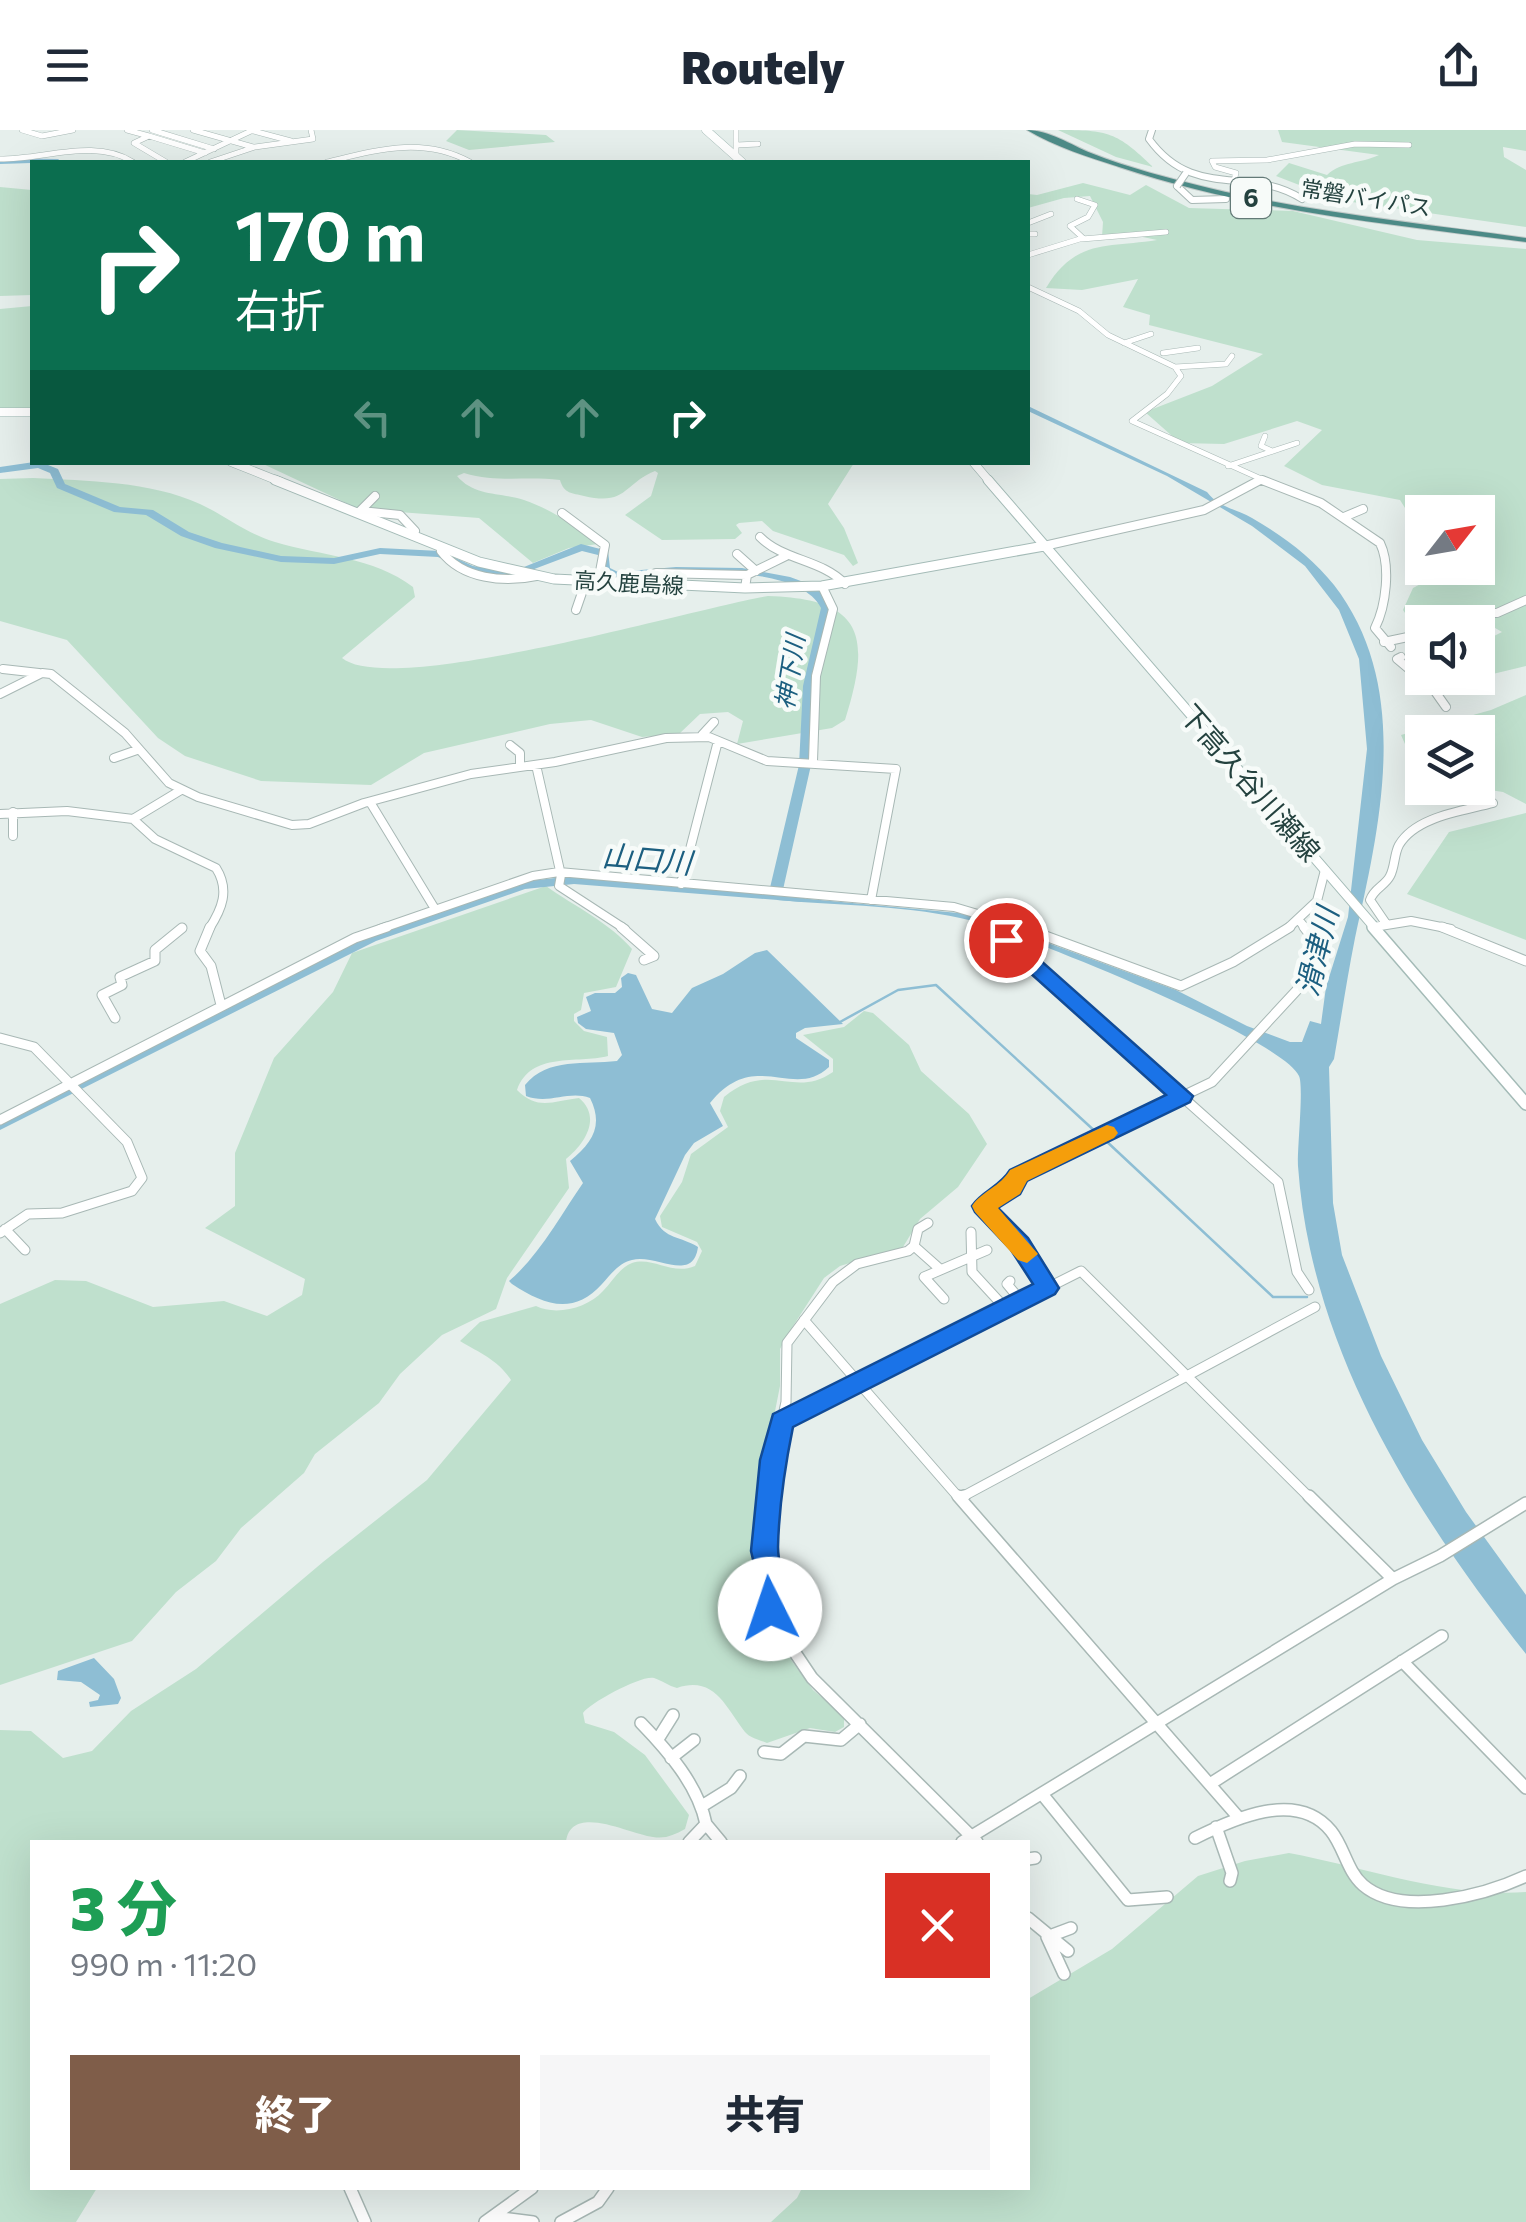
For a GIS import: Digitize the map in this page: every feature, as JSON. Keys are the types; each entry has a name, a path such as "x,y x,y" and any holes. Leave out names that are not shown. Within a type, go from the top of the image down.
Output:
{"highway":[{"name":"6","path":"1031,130 1134,170 1224,196"},
{"name":"常磐バイパス","path":"1041,130 1162,175 1284,201 1526,239"},
{"name":"常磐バイパス","path":"1224,196 1526,239"},
{"path":"1284,201 1302,199 1313,206"}],"main road":[{"path":"706,130 736,160"},
{"path":"0,412 30,412"},
{"name":"高久鹿島線","path":"239,465 359,512 443,553 510,571 586,582 818,587 1044,546"},
{"name":"下高久谷川瀬線","path":"976,465 1344,892 1376,924 1526,1104"}],"street":[{"path":"28,131 45,136 73,130"},
{"path":"127,130 214,148"},
{"path":"193,130 255,147"},
{"path":"190,160 251,130 298,142"},
{"path":"216,160 255,147 314,139 311,130"},
{"path":"736,130 737,160"},
{"path":"1152,130 1149,138 1161,158 1185,172 1233,184 1292,191 1302,199"},
{"path":"150,133 204,153"},
{"path":"150,133 134,145 153,151 159,160"},
{"path":"1233,184 1236,173 1215,168 1212,161 1242,157 1266,160 1370,140 1409,145"},
{"path":"736,145 758,144"},
{"path":"336,160 406,145 436,149 465,160"},
{"path":"0,159 52,157 96,146 129,160"},
{"path":"1185,172 1178,191 1192,200 1224,196"},
{"path":"1078,199 1094,205 1088,217 1070,226 1082,239"},
{"path":"1030,229 1051,214"},
{"path":"1030,255 1082,239 1166,232"},
{"path":"1030,288 1080,311 1124,343 1162,354 1175,366 1181,376 1167,394 1132,421 1366,530 1385,550 1386,570 1380,597 1383,612 1375,628 1387,644 1405,639"},
{"path":"1124,343 1150,334"},
{"path":"1148,361 1162,354 1198,348"},
{"path":"1175,366 1226,364 1232,356"},
{"path":"1264,436 1261,446 1272,451"},
{"path":"1228,466 1297,443"},
{"path":"1244,460 1250,451"},
{"path":"1044,546 1210,508 1276,476"},
{"path":"359,512 375,496"},
{"path":"1344,517 1363,510"},
{"path":"562,513 602,541 598,582"},
{"path":"760,536 786,556 833,574 845,584"},
{"path":"443,553 474,574 520,579 531,575"},
{"path":"738,554 751,573"},
{"path":"629,583 656,573 751,573 786,556"},
{"path":"745,588 751,573"},
{"path":"576,610 586,582"},
{"path":"808,761 816,676 833,609 818,587"},
{"path":"1495,613 1526,600"},
{"path":"1401,657 1397,659 1409,674 1430,682 1446,707"},
{"path":"3,669 51,674 126,733 137,750 181,790 292,825 308,824 370,802 520,764 536,765 635,742 702,735 756,759 896,768 871,900"},
{"path":"0,694 42,673"},
{"path":"702,735 714,722"},
{"path":"681,884 718,741"},
{"path":"510,745 520,753 520,764"},
{"path":"114,758 137,750"},
{"path":"536,765 560,877 610,923 642,939 654,956 644,960"},
{"path":"133,819 181,790"},
{"path":"370,802 435,909"},
{"path":"1485,805 1436,818 1404,838 1389,879 1373,891 1370,900 1376,924 1434,926 1526,961"},
{"path":"13,812 13,836"},
{"path":"0,814 109,814 133,819 155,839 206,858 218,868 223,884 222,905 200,951 210,966 221,1004"},
{"path":"2,1116 73,1087 221,1004 355,938 533,876 954,907 1181,986 1252,952 1298,919 1317,902 1325,870"},
{"path":"1047,1288 1019,1244 983,1206 1012,1188 1018,1175 1212,1082 1302,982 1317,944 1298,919"},
{"path":"1017,926 1006,940 1281,1186 1297,1272 1309,1290"},
{"path":"114,1018 102,995 122,985 120,977 124,973 152,964 155,950 182,928"},
{"path":"0,1038 34,1047 73,1087 133,1150 141,1184 62,1214 28,1214 3,1231 25,1250"},
{"path":"914,1246 918,1229 928,1223"},
{"path":"971,1232 972,1272 1006,1309"},
{"path":"914,1246 940,1269"},
{"path":"914,1246 857,1264 824,1289 784,1350 786,1392 773,1460 764,1551 773,1585 771,1617 812,1678 970,1840 1393,1580 1523,1509"},
{"path":"944,1298 924,1277 987,1250"},
{"path":"782,1421 1081,1270 1393,1580"},
{"path":"1010,1281 1007,1284 1022,1301"},
{"path":"960,1498 1315,1307"},
{"path":"804,1320 1239,1818"},
{"path":"1210,1784 1442,1636"},
{"path":"1402,1661 1526,1788"},
{"path":"658,1739 673,1715"},
{"path":"640,1723 658,1739 702,1806 706,1824 720,1840"},
{"path":"764,1752 781,1754 804,1736 841,1740 860,1724"},
{"path":"671,1758 694,1740"},
{"path":"702,1806 731,1788 740,1776"},
{"path":"1042,1794 1128,1900 1167,1897"},
{"path":"1196,1838 1239,1818 1291,1810 1316,1818 1335,1837 1361,1884 1370,1892 1402,1903 1448,1898 1524,1879"},
{"path":"691,1840 706,1824"},
{"path":"1216,1827 1232,1873 1230,1882"},
{"path":"1030,1920 1068,1951"},
{"path":"1048,1936 1070,1928"},
{"path":"1048,1936 1064,1974"},
{"path":"351,2190 364,2222"},
{"path":"490,2220 529,2190"},
{"path":"561,2222 598,2202 607,2190"},
{"path":"490,2220 533,2222"}],"green space":[{"path":"457,130 546,135 555,142 469,150 446,141"},
{"path":"1058,130 1111,135 1153,167 1116,157"},
{"path":"1278,130 1526,130 1526,151 1503,147 1504,157 1526,170 1526,227 1338,200 1276,176 1289,163 1327,175 1339,167 1379,155 1282,142"},
{"path":"1083,183 1130,195 1146,185 1189,208 1293,211 1417,240 1526,249 1526,666 1495,674 1495,636 1502,632 1495,628 1495,605 1405,605 1413,588 1419,585 1495,585 1495,495 1405,495 1405,508 1400,500 1322,485 1284,466 1322,430 1297,421 1224,444 1180,443 1145,412 1212,386 1263,354 1149,325 1150,315 1123,307 1138,279 1082,290 1046,288 1057,272 1081,253 1157,240 1102,237 1103,222 1090,196 1030,207 1030,194"},
{"path":"0,187 30,190 30,295 0,296"},
{"path":"30,306 30,413 0,414 0,309"},
{"path":"265,465 853,465 828,504 844,528 858,563 853,566 844,555 773,531 762,521 736,525 742,533 735,539 662,540 625,515 651,496 658,473 655,471 609,498 569,492 560,480 488,478 464,473 457,476 480,491 524,500 545,509 598,544 569,548 533,563 479,518 359,509"},
{"path":"0,479 118,484 181,496 265,539 364,563 398,577 413,587 415,597 342,658 371,667 419,667 479,659 768,596 824,605 841,614 852,627 858,644 858,665 845,720 832,728 737,744 743,721 728,712 700,714 679,734 642,737 591,720 550,724 424,753 371,785 261,781 185,756 158,738 67,640 0,621"},
{"path":"1526,695 1526,804 1495,791 1495,715 1473,715"},
{"path":"1526,813 1526,940 1407,894 1449,832"},
{"path":"546,886 603,923 632,949 616,987 584,993 581,1010 574,1014 574,1021 584,1031 607,1037 608,1056 544,1064 533,1069 517,1090 539,1103 579,1098 586,1105 590,1122 585,1138 566,1159 569,1188 507,1278 496,1309 442,1335 400,1374 379,1403 315,1454 304,1473 241,1528 216,1561 176,1592 132,1641 0,1685 0,1304 55,1280 86,1281 153,1307 224,1301 267,1316 302,1295 305,1279 205,1228 235,1206 235,1153 274,1058 333,992 352,953"},
{"path":"864,1011 873,1013 909,1045 921,1071 969,1114 987,1144 958,1187 920,1219 903,1247 840,1266 824,1278 780,1349 780,1386 758,1497 756,1540 770,1631 813,1690 844,1716 844,1727 835,1732 810,1728 767,1743 747,1734 718,1696 701,1686 677,1688 648,1678 605,1697 583,1713 585,1723 614,1732 645,1755 689,1815 685,1829 666,1837 590,1822 570,1830 567,1840 30,1840 30,2190 96,2190 76,2222 0,2222 0,1730 31,1731 63,1758 92,1751 131,1711 196,1669 427,1480 511,1380 494,1362 460,1341 480,1322 536,1306 562,1310 580,1306 597,1297 632,1263 678,1269 695,1266 702,1251 697,1242 662,1227 660,1216 682,1182 691,1154 728,1127 720,1111 724,1097 755,1081 805,1082 833,1072 833,1059 803,1035 844,1027"},
{"path":"1289,1853 1436,1886 1526,1892 1526,2222 771,2222 801,2190 1030,2190 1030,1998 1112,1949 1198,1876 1245,1861"}],"water":[{"path":"1030,407 1207,492 1275,532 1326,575 1359,625 1374,667 1384,757 1373,850 1334,1059 1329,1067 1333,1203 1342,1255 1381,1356 1422,1440 1466,1512 1526,1595 1526,1654 1425,1513 1395,1464 1344,1359 1325,1305 1304,1218 1298,1166 1299,1076 1282,1059 1202,1014 1043,946 973,921 901,909 777,900 778,896 969,914 1176,990 1247,1026 1290,1042 1302,1042 1310,1021 1321,1024 1326,987 1348,917 1367,749 1359,659 1339,610 1305,566 1252,526 1167,476 1030,412"},
{"path":"767,950 843,1024 805,1028 796,1033 796,1038 829,1060 829,1067 815,1076 743,1079 710,1103 723,1126 694,1143 685,1155 655,1219 669,1234 698,1247 695,1258 681,1266 641,1259 627,1261 591,1294 569,1304 547,1302 512,1284 509,1281 540,1247 583,1183 570,1161 590,1141 596,1125 590,1098 534,1098 526,1096 525,1085 556,1066 617,1061 622,1055 614,1033 586,1029 578,1023 577,1017 591,1011 586,997 615,993 622,987 621,978 628,973 636,975 652,1009 672,1013 692,988"},
{"path":"94,1658 114,1679 121,1698 118,1704 90,1707 89,1702 98,1700 100,1695 81,1682 57,1680 58,1671"}],"waterway":[{"path":"0,161 30,162"},
{"name":"神下川","path":"0,470 39,465 54,471 61,486 118,510 149,512 185,534 219,546 281,559 334,561 380,551 440,554 470,569 506,574"},
{"name":"神下川","path":"525,569 581,547 604,553 604,569 616,575 676,570 742,571 786,579 821,596 827,608 809,686 805,765 775,897"},
{"name":"山口川","path":"0,1125 371,938 523,885 574,880 798,899"},
{"path":"840,1022 898,990 936,985 1098,1134"},
{"path":"1104,1139 1273,1297 1307,1297"}],"slow traffic":[{"path":"1027,1254 983,1206 1012,1188 1018,1175 1107,1133"}],"route":[{"path":"770,1609 773,1585 764,1551 773,1460 782,1421 1047,1288 1019,1244 983,1206 1012,1188 1018,1175 1182,1096 1006,940"}],"water label":[{"name":"滑津川","path":"1318,952"}]}
